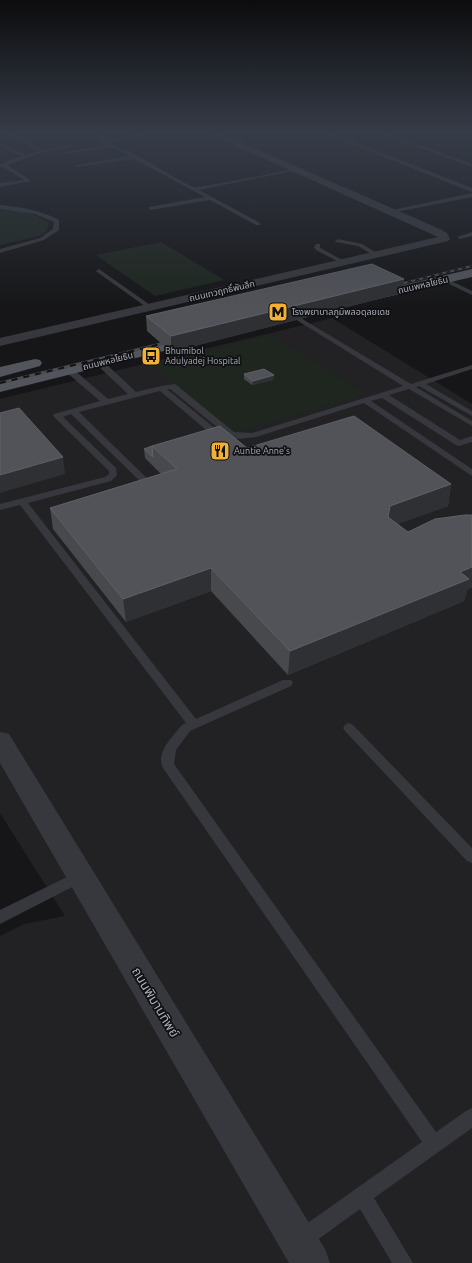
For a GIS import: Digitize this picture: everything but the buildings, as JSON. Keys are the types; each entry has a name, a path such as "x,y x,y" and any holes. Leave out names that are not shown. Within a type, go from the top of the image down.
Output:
{"main road":[{"name":"ถนนพหลโยธิน","path":"360,300 472,273"},
{"path":"278,319 291,307 314,310"},
{"name":"ถนนพหลโยธิน","path":"0,388 209,336"},
{"path":"86,351 100,363"},
{"path":"0,372 50,360"}],"street":[{"path":"342,190 391,211"},
{"name":"ถนนเทวฤทธิ์พันลึก","path":"0,342 444,239 442,235 436,231 391,211"},
{"name":"ถนนพิมานทิพย์","path":"0,741 305,1252"}],"lane":[{"path":"197,190 258,224"},
{"path":"391,211 472,195"},
{"path":"151,208 212,198"},
{"path":"0,207 34,211 47,215 56,221 56,230 42,240 0,251"},
{"path":"460,236 472,234"},
{"path":"338,241 360,245 377,255"},
{"path":"318,245 318,249 344,262"},
{"path":"99,271 151,308"},
{"path":"445,280 472,293"},
{"path":"291,307 410,386 472,424"},
{"path":"100,363 134,395"},
{"path":"0,507 108,479 113,475 113,470 57,416 76,410 172,386 231,434 239,436 253,435 472,367"},
{"path":"69,370 106,402"},
{"path":"420,383 472,414"},
{"path":"161,388 225,442"},
{"path":"383,395 459,444 472,439"},
{"path":"365,400 472,473"},
{"path":"76,410 74,413 152,488 160,492"},
{"path":"22,502 194,725"},
{"path":"287,683 186,728 170,748 168,765 434,1144"},
{"path":"349,728 472,857"},
{"path":"0,917 81,876"},
{"path":"305,1252 362,1195 472,1117"},
{"path":"362,1195 403,1263"}],"shaded area":[{"path":"0,210 38,216 49,223 47,230 40,236 0,245"},
{"path":"161,242 224,280 155,296 96,255"},
{"name":"โรงพยาบาลภูมิพลอดุลยเดช","path":"332,318 472,404 472,1263 0,1263 0,936 24,924 65,916 0,813 0,399"},
{"path":"271,334 365,394 231,434 148,366"}],"railway":[{"path":"392,286 472,266"},
{"path":"164,343 171,341"},
{"path":"0,383 169,342"}],"place":[{"name":"โรงพยาบาลภูมิพลอดุลยเดช","path":"278,312"},
{"name":"Bhumibol Adulyadej Hospital","path":"151,356"},
{"name":"Auntie Anne's","path":"220,451"}]}
